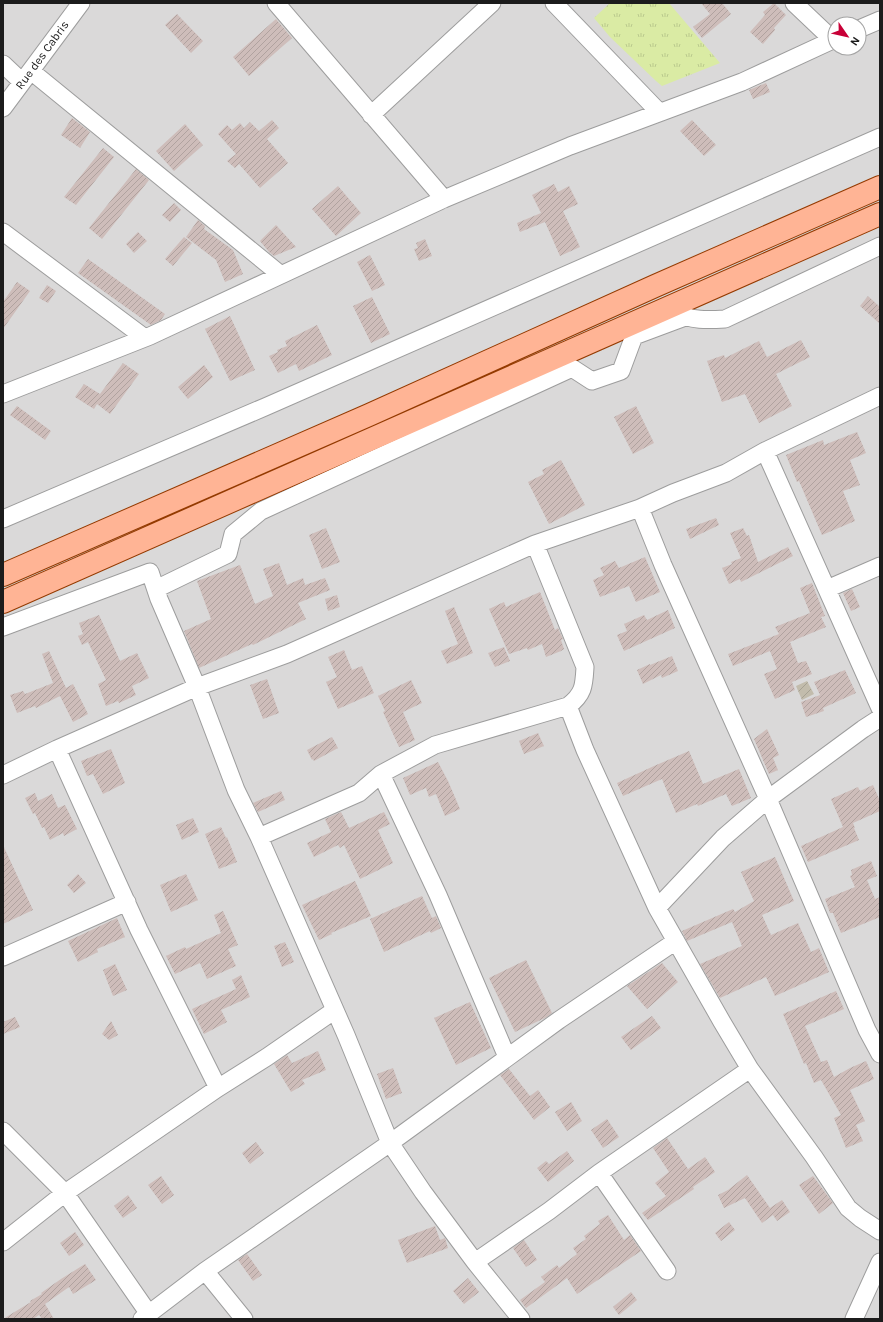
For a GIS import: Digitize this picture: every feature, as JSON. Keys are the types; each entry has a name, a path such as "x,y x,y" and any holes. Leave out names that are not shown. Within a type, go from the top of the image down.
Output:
{"main road":[{"path":"3,575 369,415 647,289 880,188"},
{"path":"3,602 676,313 880,214"}],"street":[{"name":"Rue des Cabris","path":"3,108 75,9 81,3"},
{"path":"371,115 492,3"},
{"path":"554,3 660,112"},
{"path":"794,3 827,34"},
{"path":"282,5 371,115 444,199"},
{"path":"867,26 880,20"},
{"path":"3,394 145,338 444,199 570,146 742,82 827,43"},
{"path":"3,64 27,76 281,275"},
{"path":"3,520 266,407 880,137"},
{"path":"3,232 145,338"},
{"path":"156,589 228,554 233,534 261,511 572,368 592,381 621,371 634,336 676,313 703,320 725,319 880,246"},
{"path":"3,775 57,748 197,687 287,654 535,544 640,508 726,473 765,451 880,396"},
{"path":"765,451 880,708"},
{"path":"640,508 662,565 768,799 867,1030 880,1054"},
{"path":"259,837 359,793 381,774 435,745 568,706 577,699 583,688 585,667 535,544"},
{"path":"827,590 880,566"},
{"path":"3,627 150,572 197,687 236,790 259,837 335,1010 390,1143 423,1192 475,1262 521,1319"},
{"path":"568,706 585,750 657,908 750,1069 814,1157 848,1208 880,1231"},
{"path":"657,908 723,838 768,799 880,718"},
{"path":"57,748 126,902 218,1088"},
{"path":"381,774 436,890 508,1057"},
{"path":"3,957 126,902"},
{"path":"3,1131 65,1193 146,1317 205,1271 390,1143 559,1020 676,941"},
{"path":"3,1242 65,1193 335,1010"},
{"path":"475,1262 549,1211 599,1173 750,1069"},
{"path":"599,1173 667,1272"},
{"path":"854,1319 880,1262"},
{"path":"205,1271 244,1319"}],"shaded area":[{"path":"3,3 880,3 880,1319 3,1319"},
{"path":"807,681 814,694 802,700 796,686"}],"green space":[{"path":"610,3 669,3 720,63 662,86 610,37 594,18"}],"building":[{"path":"701,3 722,3 731,14 702,38 693,27 710,14"},
{"path":"774,3 786,15 774,28 775,30 763,44 750,32 765,15 763,12"},
{"path":"177,14 203,41 191,53 165,25"},
{"path":"276,19 292,38 249,76 233,57"},
{"path":"766,83 770,92 753,99 749,90"},
{"path":"72,118 90,132 80,148 61,135"},
{"path":"272,120 279,128 267,139 288,163 260,188 239,164 235,168 227,161 236,154 218,134 227,125 232,130 240,123 244,128 250,122 259,131"},
{"path":"692,120 716,145 704,156 680,131"},
{"path":"185,124 203,145 174,171 156,151"},
{"path":"103,148 114,157 76,205 64,197"},
{"path":"136,169 149,180 102,239 89,228"},
{"path":"554,184 558,192 569,186 578,204 563,211 580,247 560,256 545,222 520,232 517,223 541,213 532,195"},
{"path":"338,186 361,213 336,236 312,209"},
{"path":"174,203 181,210 170,222 162,215"},
{"path":"198,220 205,226 204,229 233,250 243,274 225,282 216,260 186,237"},
{"path":"276,225 296,247 274,256 260,241"},
{"path":"138,232 147,241 134,253 126,244"},
{"path":"184,237 192,243 173,266 165,259"},
{"path":"425,239 432,256 419,261 414,249 418,248 416,243"},
{"path":"370,255 385,285 372,291 357,262"},
{"path":"88,259 165,314 161,320 151,325 78,273"},
{"path":"17,282 30,291 3,329 3,302"},
{"path":"47,285 56,291 48,303 39,298"},
{"path":"868,296 880,307 880,324 860,306"},
{"path":"372,297 390,334 371,343 353,306"},
{"path":"230,316 255,370 230,381 205,329"},
{"path":"317,325 332,355 299,371 296,364 278,373 269,356 278,352 277,350 287,346 285,341"},
{"path":"801,340 810,357 776,374 792,406 759,423 745,394 722,402 707,361 724,355 725,358 759,341 767,357"},
{"path":"123,363 139,374 110,414 97,404 94,409 75,397 84,384 100,394"},
{"path":"204,365 213,377 188,399 178,387"},
{"path":"17,406 51,431 45,440 10,415"},
{"path":"636,406 654,443 633,454 614,417"},
{"path":"857,432 866,453 850,460 860,485 843,491 855,521 822,535 786,455 823,440 824,445"},
{"path":"561,460 585,505 549,524 528,482 544,474 542,470"},
{"path":"716,518 719,525 690,539 686,529"},
{"path":"326,528 340,562 322,569 309,535"},
{"path":"743,528 747,536 749,535 758,562 788,547 793,556 741,582 740,579 729,584 722,568 741,558 730,533"},
{"path":"645,557 660,592 636,602 629,586 600,597 593,580 604,575 600,568 615,561 619,568"},
{"path":"279,563 287,585 303,578 305,585 325,578 330,590 298,603 306,619 253,645 252,644 199,668 184,631 211,619 197,581 240,565 255,604 273,596 263,569"},
{"path":"812,583 825,616 821,617 826,627 790,642 798,663 806,661 812,674 792,682 795,690 775,699 764,674 777,669 770,651 733,666 728,654 779,634 775,627 810,613 800,588"},
{"path":"852,589 860,607 851,611 843,593"},
{"path":"540,592 555,630 558,628 563,639 561,640 564,649 546,657 542,644 528,650 527,648 509,654 489,609 504,602 506,607"},
{"path":"337,595 340,607 328,611 325,599"},
{"path":"454,607 473,653 447,664 441,651 458,644 445,611"},
{"path":"668,610 675,628 624,651 617,635 627,631 624,624 644,615 647,620"},
{"path":"99,615 120,661 137,653 149,678 132,686 136,695 119,703 118,701 106,706 98,684 106,680 88,642 82,645 78,636 83,634 79,623"},
{"path":"504,647 510,661 495,667 488,653"},
{"path":"344,650 352,670 362,666 374,693 338,709 326,682 337,677 328,657"},
{"path":"49,651 66,688 73,684 88,714 73,722 60,696 36,708 35,706 17,713 10,695 23,691 25,694 53,683 42,654"},
{"path":"672,656 678,671 662,678 661,675 643,684 637,670"},
{"path":"845,670 856,693 823,708 824,711 806,717 801,702 820,695 814,682"},
{"path":"267,679 279,713 263,719 250,685"},
{"path":"411,680 422,703 403,712 415,740 399,747 383,712 385,711 378,696"},
{"path":"767,729 779,755 773,758 778,770 769,774 754,739"},
{"path":"538,733 544,746 524,754 519,741"},
{"path":"332,737 338,748 314,761 313,759 312,760 307,750"},
{"path":"111,749 125,783 103,794 93,774 87,776 81,761"},
{"path":"689,751 703,784 739,769 751,798 732,806 726,794 698,806 697,804 676,813 662,779 623,796 617,783"},
{"path":"438,762 460,809 445,816 436,794 429,797 426,788 410,795 403,778"},
{"path":"873,785 880,801 880,811 853,823 859,840 808,862 801,846 843,827 831,799 858,787 860,791"},
{"path":"281,791 285,800 258,812 253,803"},
{"path":"35,793 38,801 52,794 58,808 65,805 77,829 64,836 63,833 50,840 44,827 42,828 35,813 33,814 25,798"},
{"path":"341,812 349,828 384,812 390,824 378,830 393,863 360,879 344,845 340,848 338,845 314,857 307,843 331,832 325,819"},
{"path":"193,818 199,832 182,840 176,825"},
{"path":"221,827 226,838 227,837 237,862 219,869 205,834"},
{"path":"3,845 33,910 3,924"},
{"path":"775,857 794,901 762,915 771,935 798,923 811,952 819,948 829,972 775,996 766,977 720,998 700,964 742,946 732,922 687,941 682,931 733,909 735,912 754,901 741,872"},
{"path":"871,861 877,876 867,880 875,899 880,897 880,917 841,933 833,913 830,913 825,899 855,887 850,876 852,875 851,870"},
{"path":"78,874 86,883 74,893 67,885"},
{"path":"186,874 198,900 171,912 160,885"},
{"path":"355,881 371,916 331,933 332,934 319,940 302,905"},
{"path":"422,896 432,918 436,916 441,928 431,933 430,931 384,952 370,919"},
{"path":"223,911 238,945 228,949 236,966 207,979 200,963 175,974 166,956 185,947 186,949 221,933 214,915"},
{"path":"117,918 125,937 97,949 98,952 78,962 68,941"},
{"path":"285,942 294,962 282,967 274,946"},
{"path":"526,960 552,1013 547,1017 515,1032 489,978"},
{"path":"662,963 678,982 647,1009 627,986"},
{"path":"115,964 127,990 113,996 103,970"},
{"path":"241,975 250,997 221,1010 227,1022 204,1034 192,1009 236,989 232,980"},
{"path":"836,991 844,1009 805,1026 821,1062 827,1060 834,1077 866,1061 874,1079 850,1090 865,1121 856,1125 863,1141 846,1148 834,1118 841,1115 821,1080 814,1083 806,1063 804,1064 783,1014"},
{"path":"470,1002 491,1048 456,1065 434,1018"},
{"path":"652,1016 661,1028 631,1050 621,1037"},
{"path":"15,1017 20,1027 3,1034 3,1022"},
{"path":"111,1021 118,1035 109,1040 102,1034"},
{"path":"318,1051 326,1070 302,1080 305,1084 291,1092 274,1064 287,1055 292,1063"},
{"path":"393,1068 402,1093 386,1099 377,1074"},
{"path":"509,1069 530,1096 538,1090 550,1107 534,1120 500,1075"},
{"path":"571,1102 582,1121 567,1131 555,1112"},
{"path":"607,1119 619,1137 603,1148 591,1130"},
{"path":"667,1138 688,1169 705,1157 715,1172 693,1187 694,1189 648,1220 642,1213 666,1196 655,1183 669,1172 653,1148"},
{"path":"256,1142 264,1153 250,1164 242,1153"},
{"path":"567,1151 574,1161 548,1182 537,1168 546,1161 549,1164"},
{"path":"747,1175 770,1208 782,1200 790,1212 777,1221 773,1215 762,1223 745,1198 724,1208 718,1195 728,1190"},
{"path":"161,1176 174,1195 162,1204 148,1185"},
{"path":"813,1176 833,1203 819,1214 799,1185"},
{"path":"128,1195 137,1208 123,1218 114,1206"},
{"path":"608,1215 624,1240 630,1235 641,1251 577,1294 567,1278 526,1308 520,1300 545,1282 541,1277 557,1265 559,1268 577,1254 573,1248 586,1239 584,1236 600,1224 598,1221"},
{"path":"729,1222 735,1230 721,1241 715,1233"},
{"path":"435,1226 440,1240 445,1238 448,1248 407,1263 398,1240"},
{"path":"75,1232 84,1245 69,1256 60,1243"},
{"path":"524,1240 537,1260 526,1267 513,1248"},
{"path":"247,1254 262,1275 253,1281 238,1260"},
{"path":"85,1264 96,1280 73,1294 69,1287 45,1304 54,1319 42,1319 39,1315 33,1319 3,1319 31,1302 30,1301 42,1294 41,1293"},
{"path":"468,1278 479,1292 464,1304 453,1291"},
{"path":"631,1292 637,1300 619,1315 613,1307"}]}
